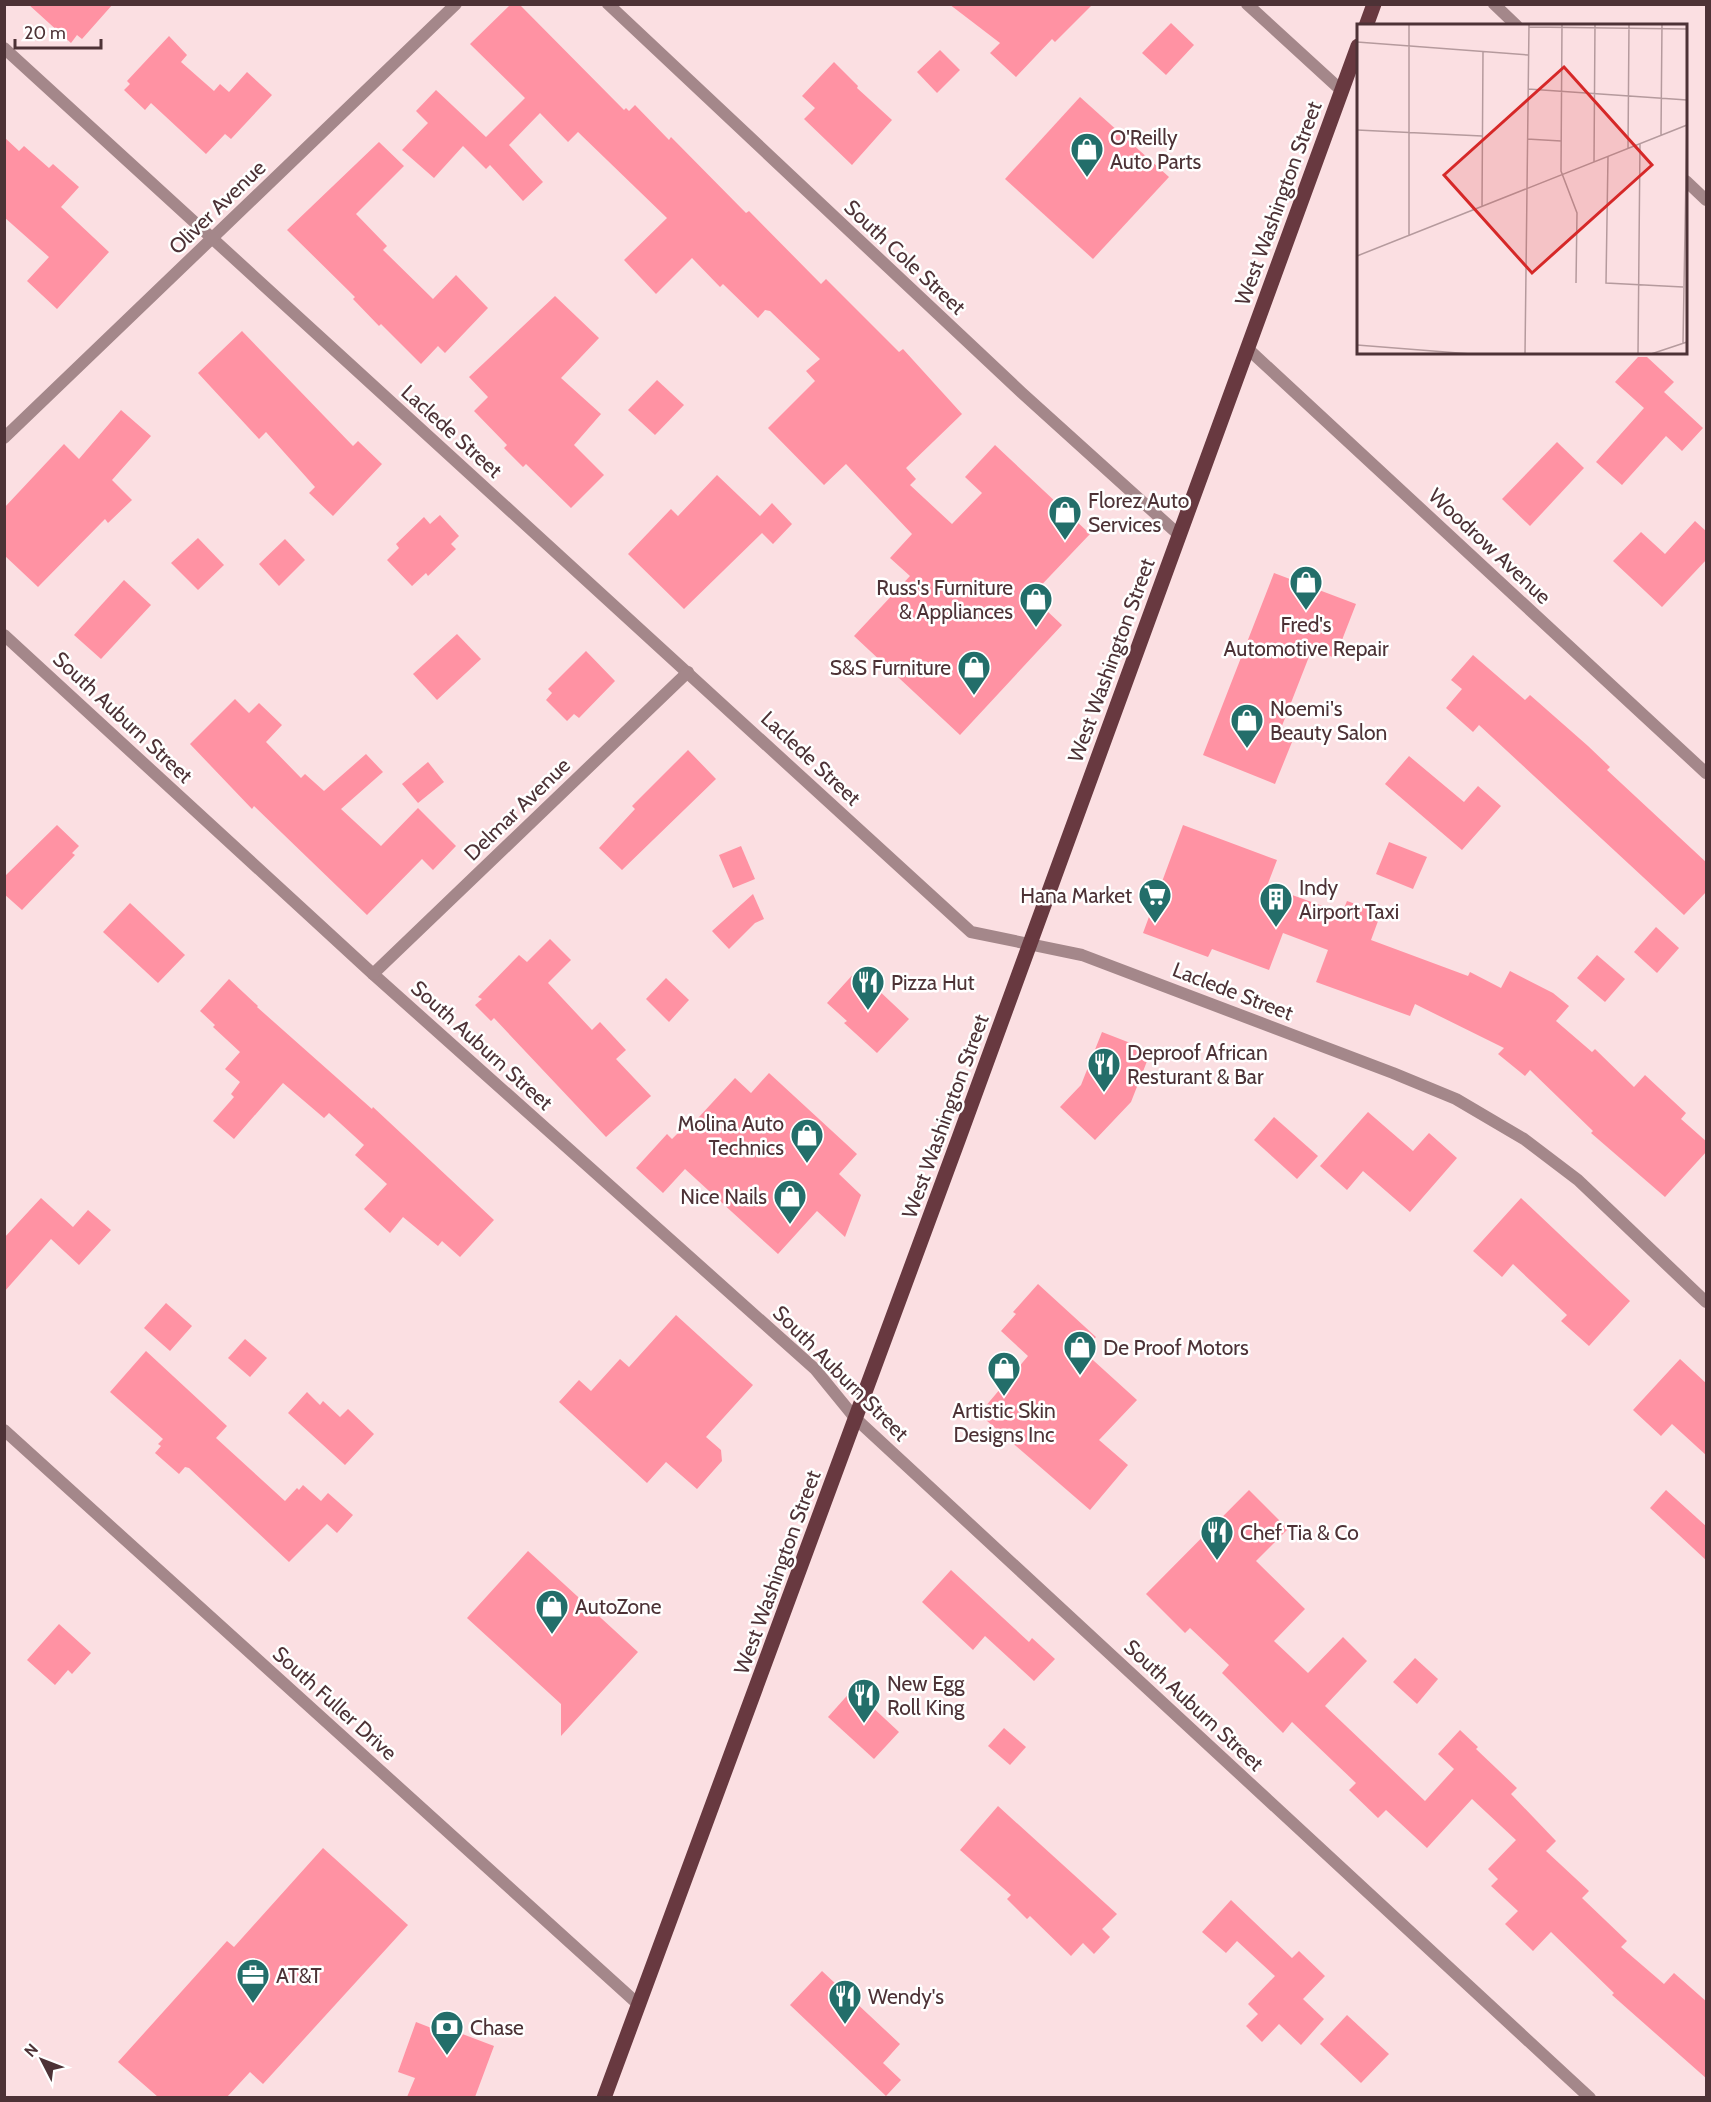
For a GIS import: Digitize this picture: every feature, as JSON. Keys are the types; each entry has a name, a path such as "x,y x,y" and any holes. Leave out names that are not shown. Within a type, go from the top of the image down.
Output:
{"main road":[{"path":"1367,24 1374,4"},
{"name":"West Washington Street","path":"604,2097 1031,945 1178,534 1357,51"}],"street":[{"name":"Oliver Avenue","path":"4,438 456,4"},
{"name":"South Cole Street","path":"608,4 1022,393 1178,534"},
{"path":"1247,4 1342,92"},
{"path":"1494,4 1514,24"},
{"name":"Laclede Street","path":"4,48 971,932 1082,955 1456,1099 1524,1139 1578,1180 1707,1302"},
{"path":"1687,182 1707,200"},
{"name":"Woodrow Avenue","path":"1247,348 1707,773"},
{"name":"South Auburn Street","path":"4,635 373,974 815,1369 855,1418 1590,2097"},
{"name":"Delmar Avenue","path":"373,974 688,672"},
{"name":"South Fuller Drive","path":"4,1430 639,2005"}],"building":[{"path":"28,4 113,4 82,39 77,35 71,43"},
{"path":"511,4 519,4 624,110 626,108 629,111 635,105 669,140 671,137 821,284 826,279 899,352 903,349 962,414 906,468 916,479 910,485 952,524 982,493 965,477 995,445 1090,534 1031,596 1062,625 960,735 854,636 910,576 890,558 912,534 846,464 824,485 768,428 815,381 806,371 820,359 770,311 765,310 758,318 723,284 720,287 692,258 656,294 624,260 667,218 578,132 568,142 540,113 509,145 543,182 523,201 490,165 486,169 463,146 434,178 402,150 428,123 416,111 436,90 486,137 525,98 470,44"},
{"path":"949,4 1093,4 1055,42 1052,39 1016,77 990,53 1000,43"},
{"path":"1171,23 1194,45 1166,75 1142,53"},
{"path":"169,36 187,55 181,62 214,91 220,84 229,92 247,72 272,95 231,139 225,134 206,154 151,103 145,110 124,90 130,84 127,81"},
{"path":"940,50 960,70 937,93 917,72"},
{"path":"834,62 858,86 857,88 892,120 852,165 804,119 815,108 802,96"},
{"name":"O'Reilly Auto Parts","path":"1080,97 1169,177 1093,259 1005,179"},
{"path":"4,137 19,151 24,146 49,168 53,164 79,187 61,207 109,252 57,309 27,281 49,257 4,217"},
{"path":"379,142 404,166 356,214 387,246 383,250 433,299 456,275 488,308 445,353 438,346 421,364 381,324 379,326 353,299 355,297 287,230"},
{"path":"555,296 599,338 561,378 601,414 574,445 604,475 571,508 526,464 523,467 504,448 507,445 474,411 488,397 469,377"},
{"path":"242,331 353,446 358,441 382,464 333,516 309,493 315,487 266,432 259,439 198,373"},
{"path":"1638,357 1647,357 1674,382 1664,392 1703,428 1682,451 1666,436 1622,485 1596,462 1644,408 1615,382"},
{"path":"657,380 684,405 655,435 628,410"},
{"path":"121,410 151,436 112,480 132,500 108,523 105,519 38,587 4,555 4,508 64,444 79,459"},
{"path":"1557,442 1584,468 1530,526 1502,499"},
{"path":"717,475 760,516 772,503 792,524 773,544 762,533 684,609 628,554 671,509 678,516"},
{"path":"440,515 459,536 451,544 456,549 428,576 426,573 412,586 387,560 399,548 396,544 424,517 430,524"},
{"path":"1695,521 1707,532 1707,559 1662,607 1613,561 1641,532 1665,554"},
{"path":"198,538 224,565 198,590 171,563"},
{"path":"285,539 305,560 279,586 259,564"},
{"path":"1274,573 1356,604 1335,658 1312,649 1278,736 1292,742 1275,784 1203,755"},
{"path":"124,580 151,605 101,659 74,635"},
{"path":"457,634 481,659 437,700 413,674"},
{"path":"586,651 615,681 579,718 574,714 567,721 546,700 552,693 548,689"},
{"path":"1473,655 1525,700 1530,695 1588,746 1610,767 1607,770 1707,863 1707,891 1684,915 1479,725 1473,732 1446,708 1462,689 1451,680"},
{"path":"235,699 249,713 259,703 282,725 266,742 301,778 305,774 324,791 366,754 383,772 341,809 381,846 418,808 456,846 433,870 422,859 367,915 254,806 252,809 190,744"},
{"path":"688,750 716,779 622,870 599,848 635,809 632,806"},
{"path":"1409,756 1464,802 1478,786 1501,806 1462,850 1385,784"},
{"path":"428,762 444,782 418,803 402,784"},
{"path":"57,825 79,846 72,853 75,855 22,910 4,894 4,877"},
{"path":"1183,825 1277,860 1267,886 1342,913 1347,901 1381,913 1371,940 1468,976 1470,972 1501,988 1510,971 1553,993 1569,1006 1556,1021 1592,1052 1595,1049 1634,1087 1645,1075 1686,1113 1681,1119 1707,1142 1707,1151 1665,1197 1591,1133 1593,1131 1530,1070 1525,1076 1498,1054 1504,1048 1415,1004 1410,1016 1316,982 1328,950 1283,933 1269,970 1212,949 1208,957 1143,933"},
{"path":"1389,842 1427,857 1413,889 1376,874"},
{"path":"741,846 755,879 733,888 719,855"},
{"path":"753,894 764,919 755,923 729,949 712,931"},
{"path":"130,903 185,955 158,983 103,932"},
{"path":"1656,927 1679,948 1657,973 1634,952"},
{"path":"550,939 571,960 548,983 592,1030 600,1022 626,1050 616,1059 651,1096 606,1137 494,1018 491,1021 475,1005 482,999 478,997 519,955 527,962"},
{"path":"1597,955 1625,979 1605,1002 1577,978"},
{"name":"Pizza Hut","path":"857,970 909,1019 877,1053 844,1023 847,1021 827,1003"},
{"path":"666,978 689,1000 669,1022 646,999"},
{"path":"229,979 257,1007 372,1109 373,1107 494,1220 460,1257 442,1241 438,1246 403,1217 390,1233 364,1209 387,1184 355,1155 364,1145 329,1113 324,1118 283,1083 234,1139 213,1121 234,1097 231,1094 240,1082 225,1069 240,1052 213,1027 215,1025 200,1011"},
{"name":"Deproof African Resturant & Bar","path":"1102,1032 1151,1051 1131,1102 1095,1140 1060,1107 1081,1085"},
{"path":"769,1073 857,1154 839,1174 861,1195 845,1237 817,1211 778,1254 685,1169 663,1193 636,1168 667,1134 672,1139 684,1127 687,1130 735,1078 751,1093"},
{"path":"1368,1112 1413,1151 1429,1133 1457,1158 1410,1212 1363,1171 1347,1190 1320,1166"},
{"path":"1274,1117 1318,1156 1297,1179 1254,1140"},
{"path":"41,1198 73,1227 88,1210 111,1230 79,1265 51,1239 4,1292 4,1238"},
{"path":"1521,1198 1630,1301 1589,1346 1561,1321 1567,1315 1513,1264 1502,1277 1473,1251"},
{"path":"1038,1284 1096,1337 1083,1351 1137,1400 1099,1440 1128,1465 1090,1510 979,1414 1028,1356 1001,1331 1016,1314 1013,1312"},
{"path":"166,1303 192,1326 170,1351 144,1328"},
{"path":"676,1315 753,1385 706,1437 721,1450 722,1461 697,1489 666,1462 647,1483 559,1402 579,1380 591,1391 620,1359 629,1367"},
{"path":"245,1339 267,1358 250,1377 228,1358"},
{"path":"146,1351 227,1426 216,1438 285,1501 303,1485 321,1501 328,1493 353,1515 337,1533 327,1524 289,1562 189,1468 185,1467 179,1474 155,1453 161,1446 158,1444 163,1439 110,1392"},
{"path":"1680,1359 1707,1384 1707,1456 1672,1424 1661,1436 1633,1410"},
{"path":"307,1392 320,1405 323,1401 340,1417 348,1409 374,1434 345,1465 288,1413"},
{"path":"1249,1490 1288,1529 1256,1561 1305,1609 1274,1641 1308,1673 1343,1637 1367,1661 1325,1706 1425,1801 1454,1769 1438,1754 1460,1730 1478,1747 1476,1749 1517,1788 1511,1794 1556,1841 1546,1851 1589,1891 1582,1898 1627,1941 1621,1947 1664,1984 1674,1973 1707,2002 1707,2079 1612,1995 1614,1993 1551,1932 1533,1951 1505,1924 1518,1911 1491,1886 1498,1879 1488,1869 1516,1840 1472,1799 1427,1848 1386,1810 1378,1818 1349,1790 1356,1783 1292,1722 1283,1733 1222,1673 1229,1665 1190,1628 1185,1633 1146,1594"},
{"path":"1666,1490 1707,1527 1707,1561 1650,1508"},
{"name":"AutoZone","path":"528,1551 638,1652 561,1736 561,1704 467,1618"},
{"path":"951,1570 1029,1642 1032,1638 1055,1659 1034,1681 985,1636 973,1650 922,1602"},
{"path":"59,1624 91,1653 72,1674 68,1670 55,1685 27,1660"},
{"path":"1415,1658 1438,1679 1417,1704 1393,1682"},
{"name":"New Egg Roll King","path":"853,1689 899,1732 874,1759 828,1717"},
{"path":"1004,1728 1026,1747 1010,1765 988,1746"},
{"path":"998,1806 1117,1914 1102,1929 1110,1937 1094,1954 1083,1943 1071,1956 1030,1916 1027,1919 1007,1899 1011,1895 960,1850"},
{"name":"AT&T","path":"323,1848 408,1925 263,2084 250,2072 227,2097 158,2097 118,2062 227,1941 234,1947"},
{"path":"1231,1900 1292,1958 1299,1951 1325,1976 1303,1999 1324,2019 1301,2045 1279,2024 1262,2042 1246,2026 1258,2014 1248,2004 1275,1976 1237,1941 1226,1953 1202,1932"},
{"name":"Wendy's","path":"822,1971 900,2044 883,2063 901,2080 886,2096 790,2005"},
{"path":"1347,2015 1389,2054 1361,2083 1320,2044"},
{"name":"Chase","path":"416,2022 434,2029 436,2024 494,2046 475,2097 407,2097 415,2078 398,2072"}],"place":[{"name":"O'Reilly Auto Parts","path":"1087,178"},
{"name":"Florez Auto Services","path":"1065,541"},
{"name":"Fred's Automotive Repair","path":"1306,611"},
{"name":"Russ's Furniture & Appliances","path":"1036,628"},
{"name":"S&S Furniture","path":"974,696"},
{"name":"Noemi's Beauty Salon","path":"1247,749"},
{"name":"Hana Market","path":"1155,924"},
{"name":"Indy Airport Taxi","path":"1276,928"},
{"name":"Pizza Hut","path":"868,1011"},
{"name":"Deproof African Resturant & Bar","path":"1104,1093"},
{"name":"Molina Auto Technics","path":"807,1164"},
{"name":"Nice Nails","path":"790,1225"},
{"name":"De Proof Motors","path":"1080,1376"},
{"name":"Artistic Skin Designs Inc","path":"1004,1397"},
{"name":"Chef Tia & Co","path":"1217,1561"},
{"name":"AutoZone","path":"552,1635"},
{"name":"New Egg Roll King","path":"864,1724"},
{"name":"AT&T","path":"253,2004"},
{"name":"Wendy's","path":"845,2025"},
{"name":"Chase","path":"447,2056"}]}
